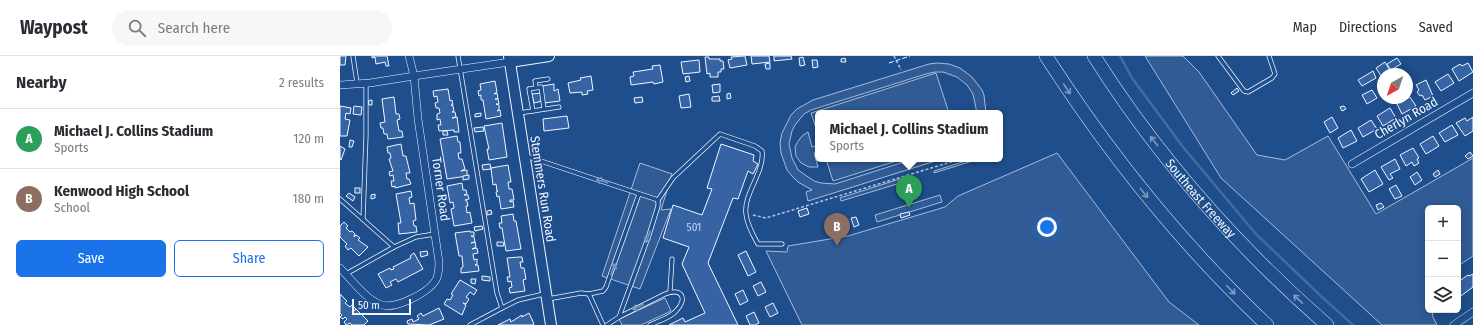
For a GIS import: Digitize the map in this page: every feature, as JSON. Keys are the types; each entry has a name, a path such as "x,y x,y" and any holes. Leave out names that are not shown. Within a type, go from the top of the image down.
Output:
{"highway":[{"path":"1046,56 1096,131 1156,209 1217,276 1267,325"},
{"name":"Southeast Freeway","path":"1094,56 1133,113 1187,182 1216,216 1272,274 1327,325"}],"main road":[{"path":"509,59 543,56"},
{"name":"Stemmers Run Road","path":"509,59 551,325"}],"street":[{"name":"Torner Road","path":"346,274 368,297 377,303 389,307 428,288 438,276 439,262 418,119 414,76 409,56"},
{"path":"340,85 366,84 460,69 509,59"},
{"name":"Cherlyn Road","path":"1352,164 1473,94"},
{"path":"340,268 346,274"},
{"path":"1454,325 1473,312"}],"lane":[{"path":"353,56 357,84"},
{"path":"458,56 497,293 502,308"},
{"path":"1218,56 1244,91 1248,92 1272,78 1275,74 1269,56"},
{"path":"536,88 535,81 548,79"},
{"path":"363,219 366,84"},
{"path":"533,111 529,88 541,87 544,109"},
{"path":"518,113 559,107"},
{"path":"619,317 649,235 658,206 658,200 673,178 720,134 755,146 762,151 763,159 748,200 746,214 758,244 782,244"},
{"path":"525,156 658,200"},
{"path":"470,325 518,300 581,293 600,293 603,291 606,288 639,194"},
{"path":"340,199 394,247"},
{"path":"346,274 394,247 416,237 435,234"},
{"path":"670,292 672,259"},
{"path":"607,325 619,317 670,292 678,292 681,294 683,298 680,306 672,314 650,325"},
{"path":"589,294 603,325"}],"path":[{"path":"894,56 901,70"},
{"path":"746,214 766,218 952,162"}],"shaded area":[{"path":"1145,56 1183,56 1199,72 1257,155 1285,160 1328,136 1376,214 1473,158 1473,256 1461,264 1461,205 1425,205 1425,313 1432,313 1437,325 1382,325 1221,178"},
{"path":"929,64 949,64 960,68 972,77 982,90 986,110 976,110 973,94 967,85 957,77 943,72 935,72 811,110 804,114 795,125 789,144 792,158 798,170 814,181 835,184 904,162 932,162 808,201 806,192 812,190 798,182 792,176 787,170 781,153 780,143 782,133 791,115 797,109 813,100"},
{"path":"936,73 948,110 820,110"},
{"path":"815,112 815,125 811,113"},
{"path":"808,132 812,147 815,146 815,162 817,162 818,167 809,167 801,163 796,156 795,147 802,136"},
{"path":"1057,153 1169,302 1199,325 802,325 766,251 787,252 788,246 848,236 945,207 958,196"},
{"path":"827,162 893,162 833,181"},
{"path":"962,162 969,162 934,173 934,171"},
{"path":"640,163 672,174 661,210 671,209 640,289 602,276"},
{"path":"906,177 907,181 841,201 840,198"},
{"path":"940,195 942,202 877,222 875,215"},
{"path":"665,298 671,311 641,325 622,325 619,319"}],"building":[{"path":"340,56 346,56 345,65 340,65"},
{"path":"372,56 387,56 389,66 386,66 385,62 376,64 375,57 372,58"},
{"path":"745,56 747,65 730,68 728,60 732,59 731,57"},
{"path":"751,56 769,56 770,62 752,64"},
{"path":"774,56 791,56 792,59 774,61"},
{"path":"705,57 709,57 709,59 720,59 720,61 723,61 724,69 721,69 721,72 718,72 718,77 710,77 710,73 707,74"},
{"path":"803,57 805,65 800,66 799,58"},
{"path":"845,58 846,62 841,62 841,59"},
{"path":"1397,58 1401,64 1394,68 1390,68 1387,64"},
{"path":"699,60 700,72 683,74 681,62"},
{"path":"812,60 817,60 818,67 813,68"},
{"path":"1385,62 1388,68 1377,68 1377,70 1376,68"},
{"path":"770,63 770,69 766,69 765,64"},
{"path":"1468,63 1473,72 1459,81 1452,69 1460,64 1462,66"},
{"path":"660,65 663,82 631,85 630,77 634,76 633,72 653,69 652,66"},
{"path":"1373,71 1376,78 1362,86 1358,80"},
{"path":"1448,74 1454,83 1441,91 1435,82"},
{"path":"591,76 593,90 587,91 588,94 582,95 582,92 570,93 568,83 581,80 580,78"},
{"path":"689,76 690,81 686,82 685,77"},
{"path":"1426,80 1433,96 1425,100 1422,95 1420,96 1417,92 1419,90 1416,85"},
{"path":"495,81 497,92 494,94 497,93 499,104 496,104 499,105 499,110 497,111 500,110 501,116 486,119 483,100 481,100 481,95 479,96 478,91 481,90 480,84"},
{"path":"554,84 554,91 558,89 560,101 544,103 542,86"},
{"path":"720,84 720,92 713,93 712,85"},
{"path":"1237,88 1239,91 1233,95 1231,93"},
{"path":"448,89 450,101 452,100 453,105 451,105 453,106 454,111 452,112 455,112 456,117 452,118 457,117 459,132 454,132 454,130 439,131 438,125 441,125 440,119 437,120 437,114 440,113 439,108 436,108 435,103 438,102 437,96 434,97 433,91"},
{"path":"1372,90 1377,98 1367,104 1362,95"},
{"path":"541,93 542,101 534,103 532,94"},
{"path":"730,93 731,98 727,99 727,94"},
{"path":"689,94 691,107 681,108 679,96"},
{"path":"719,96 720,101 712,101 712,97"},
{"path":"394,97 396,114 399,114 400,119 397,120 399,131 402,131 403,137 388,139 387,134 384,134 383,128 381,128 380,123 385,122 382,99"},
{"path":"642,97 643,102 635,103 634,98"},
{"path":"372,100 372,105 369,105 368,101"},
{"path":"1413,102 1416,106 1402,114 1397,104 1413,104"},
{"path":"340,106 351,108 350,114 346,113 345,119 350,120 347,136 340,136"},
{"path":"354,106 362,107 361,115 353,114"},
{"path":"1344,106 1346,109 1342,111 1340,107"},
{"path":"1390,108 1396,118 1383,126 1377,116"},
{"path":"481,113 481,116 475,117 475,114"},
{"path":"567,116 569,128 544,131 543,119"},
{"path":"1332,117 1338,128 1330,133 1324,122"},
{"path":"1473,117 1473,131 1465,136 1456,123 1465,118 1467,121"},
{"path":"1371,120 1377,129 1363,137 1358,128"},
{"path":"502,123 507,157 489,160 487,149 489,149 484,126"},
{"path":"1452,125 1458,135 1445,142 1439,133"},
{"path":"483,127 484,131 475,132 474,128"},
{"path":"1351,130 1357,141 1343,148 1338,138"},
{"path":"443,131 447,131 448,135 443,135"},
{"path":"457,136 458,142 460,142 461,153 458,153 459,159 462,159 465,169 461,171 467,170 467,176 447,179 440,139"},
{"path":"1433,136 1439,146 1426,154 1420,144"},
{"path":"350,140 354,141 352,147 349,147"},
{"path":"401,144 403,156 406,156 410,173 406,173 407,179 409,179 411,184 395,188 395,186 392,187 391,181 394,181 393,175 390,176 389,172 393,171 389,159 391,158 390,153 388,153 387,147"},
{"path":"721,144 754,155 753,161 758,164 753,174 748,171 738,199 733,198 708,263 738,325 669,325 683,318 685,322 705,313 682,264 689,247 663,238 673,205 702,215 712,189 707,188"},
{"path":"340,146 345,149 341,160 340,159"},
{"path":"1413,148 1419,158 1417,159 1419,163 1414,166 1412,162 1406,166 1400,155"},
{"path":"1470,152 1473,156 1468,159 1465,156"},
{"path":"1395,159 1400,169 1390,174 1393,178 1389,180 1381,167"},
{"path":"490,164 491,169 483,170 482,165"},
{"path":"508,165 511,182 508,182 509,189 512,189 514,200 510,200 510,202 513,201 514,207 501,209 499,196 497,197 496,192 498,191 496,184 493,185 491,168"},
{"path":"1375,170 1383,184 1369,192 1361,179"},
{"path":"1438,170 1440,174 1435,177 1433,174"},
{"path":"1417,172 1422,180 1415,185 1410,177"},
{"path":"469,175 469,179 463,180 463,176"},
{"path":"462,183 463,190 466,190 467,194 464,195 468,195 469,199 465,200 467,201 468,206 466,206 467,213 470,212 472,223 454,226 451,209 454,208 453,202 450,203 447,186"},
{"path":"1396,185 1402,196 1395,199 1389,189"},
{"path":"355,188 360,188 360,193 355,193"},
{"path":"411,191 412,197 409,198 410,204 414,203 416,220 413,221 417,232 399,234 398,223 401,223 396,194"},
{"path":"349,193 355,197 353,201 346,196"},
{"path":"375,194 375,198 371,199 371,195"},
{"path":"1381,203 1384,207 1378,210 1376,205"},
{"path":"807,208 809,214 800,217 798,211"},
{"path":"491,210 492,214 487,215 487,211"},
{"path":"909,212 910,215 901,218 900,214"},
{"path":"513,214 514,221 516,221 521,249 506,251 502,228 500,228 499,223 502,223 501,216"},
{"path":"856,217 859,225 854,227 851,218"},
{"path":"344,222 348,226 346,228 355,234 354,237 356,235 360,238 358,240 368,247 359,256 351,248 348,250 345,246 347,244 340,237 340,226"},
{"path":"482,226 483,229 475,231 474,227"},
{"path":"470,231 474,232 474,236 471,236 474,237 476,247 472,249 477,248 478,253 473,254 474,260 477,259 477,264 475,265 478,265 479,271 461,273 461,268 463,267 462,256 459,256 455,233"},
{"path":"497,242 503,242 504,246 497,246"},
{"path":"427,251 428,255 421,257 420,252"},
{"path":"746,251 756,272 748,276 738,255"},
{"path":"414,253 423,269 398,282 396,279 390,282 392,285 386,288 378,274 390,268 391,270 394,269 393,267 411,258 410,256"},
{"path":"522,257 523,262 520,262 521,268 524,268 526,279 523,280 525,291 510,293 509,288 512,287 511,281 508,282 507,277 510,277 507,258"},
{"path":"1473,274 1473,287 1461,296 1461,280 1468,275"},
{"path":"482,276 490,277 490,281 482,280"},
{"path":"471,279 476,279 475,284 471,283"},
{"path":"460,280 477,290 474,295 470,292 466,297 469,299 466,304 463,303 466,305 462,315 444,304 447,299 450,300 453,295 451,294"},
{"path":"761,282 766,292 758,296 753,286"},
{"path":"743,290 748,301 740,305 735,294"},
{"path":"340,294 347,301 345,303 350,307 352,305 368,321 364,325 352,325 350,323 346,325 344,322 347,319 345,317 343,319 340,317 342,315 340,313"},
{"path":"773,303 778,313 770,317 765,307"},
{"path":"439,308 444,319 429,325 408,324 407,321 412,319 413,322 419,319 417,316 421,313 423,316"},
{"path":"754,312 759,323 750,325 746,316"},
{"path":"529,313 534,324 533,325 498,325 510,319 511,322 522,315 522,317"}],"waterway":[{"path":"1120,56 1132,78 1183,147 1256,234 1353,325"}],"fence":[{"path":"889,63 910,56"}],"place":[{"name":"Michael J. Collins Stadium","path":"909,208"},
{"name":"Kenwood High School","path":"837,246"}]}
